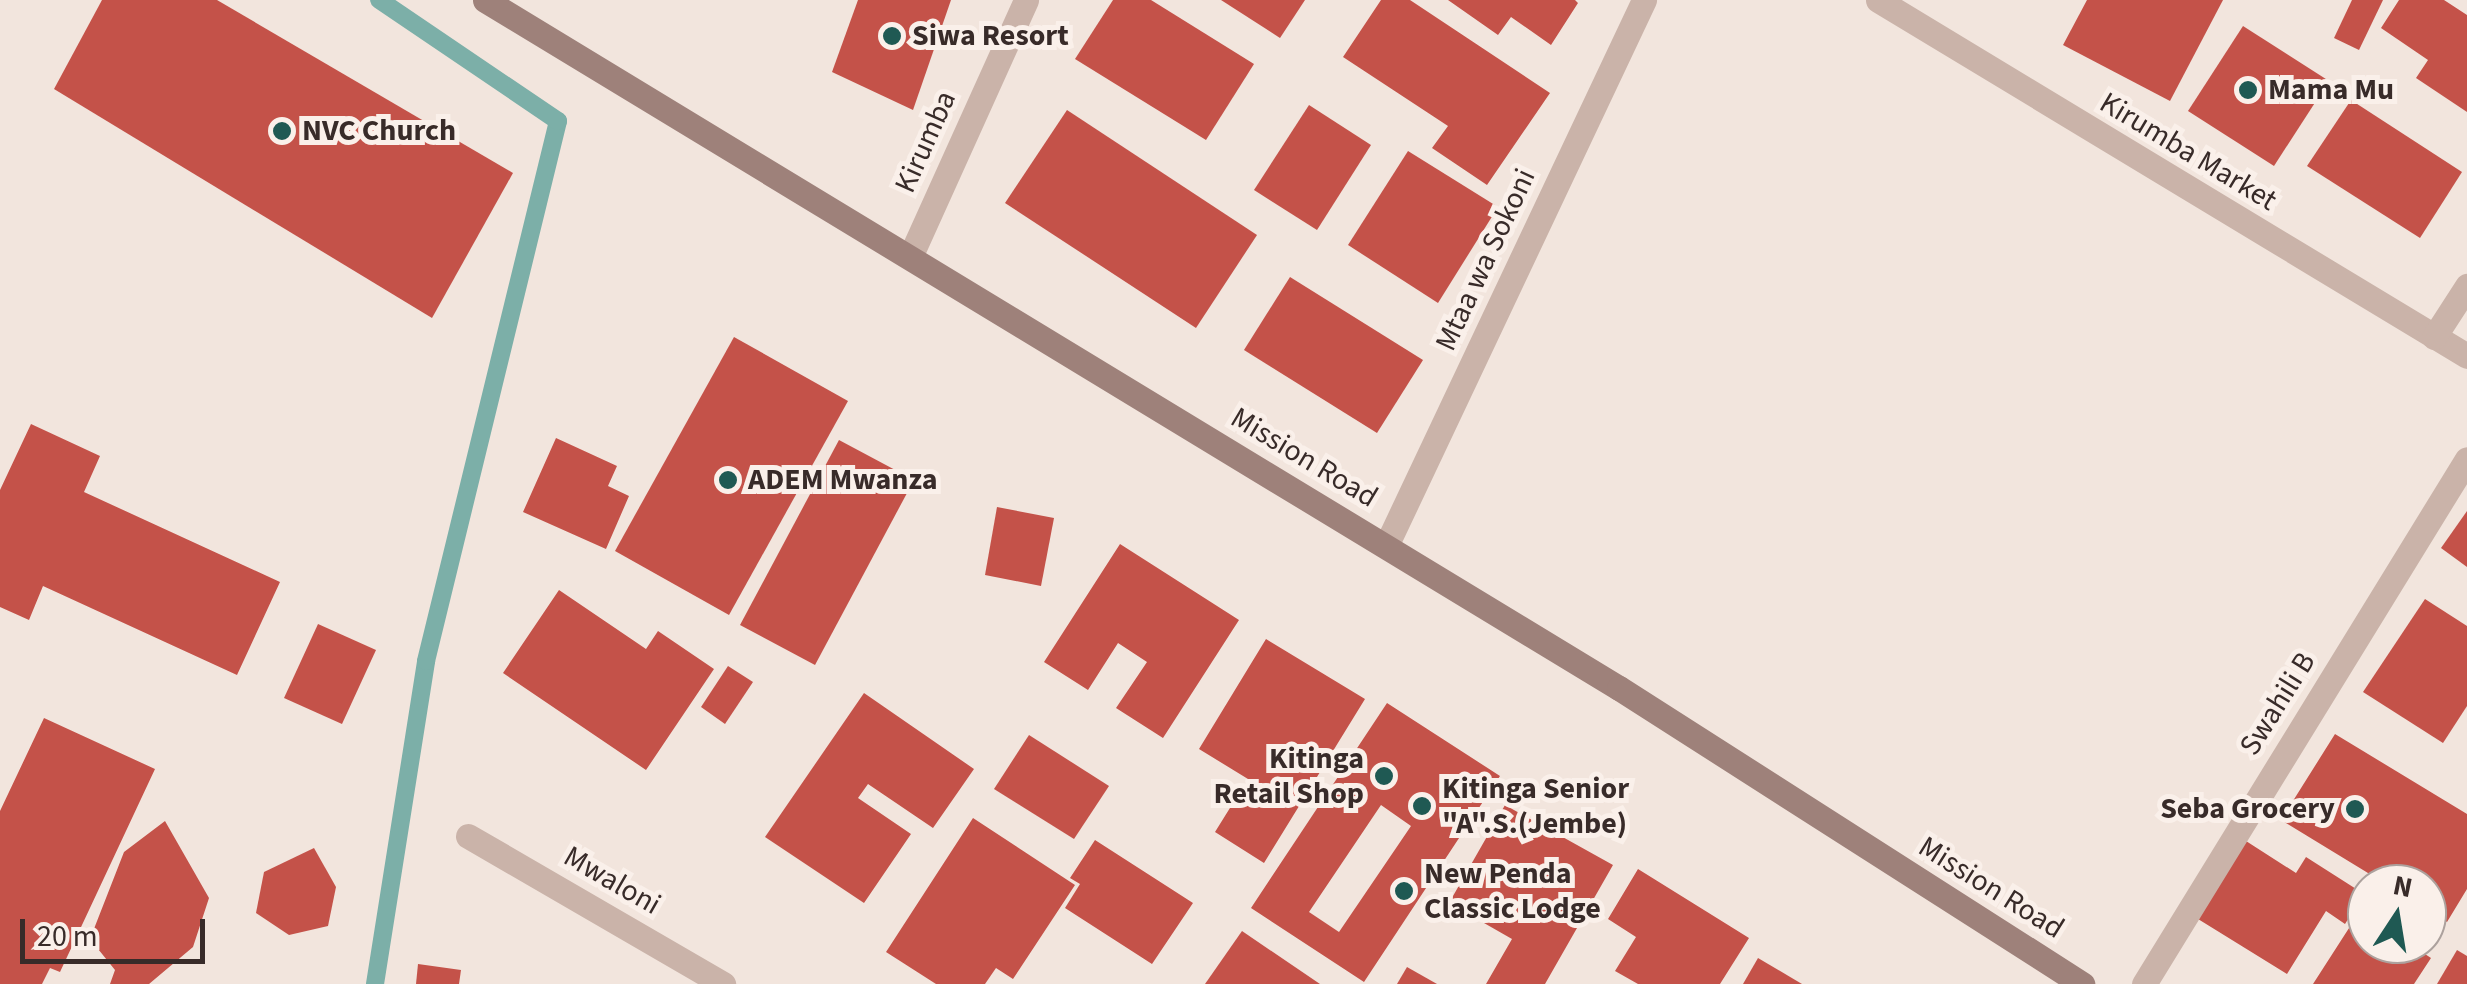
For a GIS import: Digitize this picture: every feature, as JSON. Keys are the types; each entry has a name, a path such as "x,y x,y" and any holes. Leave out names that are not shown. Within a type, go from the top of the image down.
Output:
{"street":[{"name":"Mission Road","path":"484,0 1386,546 2082,984"},
{"name":"Kirumba","path":"910,257 1026,0"},
{"name":"Mtaa wa Sokoni","path":"1386,546 1644,0"},
{"name":"Kirumba Market","path":"1878,0 2467,356"},
{"path":"2434,338 2467,286"},
{"name":"Swahili B","path":"2144,984 2467,459"},
{"name":"Mwaloni","path":"468,836 723,984"}],"building":[{"name":"NVC Church","path":"102,0 217,0 513,173 432,318 54,89"},
{"name":"Siwa Resort","path":"858,0 951,0 913,110 832,72"},
{"path":"1113,0 1151,0 1254,64 1206,140 1075,59"},
{"path":"1221,0 1305,0 1280,38"},
{"path":"1381,0 1410,0 1550,93 1487,185 1432,148 1448,126 1343,57"},
{"path":"1448,0 1578,3 1551,45 1511,17 1498,35"},
{"path":"2087,0 2223,0 2170,101 2063,45"},
{"path":"2352,0 2383,0 2359,50 2334,38"},
{"path":"2399,0 2444,0 2467,15 2467,112 2416,78 2428,60 2381,28"},
{"path":"2243,26 2329,81 2274,166 2188,111"},
{"path":"2351,100 2462,172 2420,238 2307,166"},
{"path":"1309,105 1371,145 1317,230 1254,190"},
{"path":"1067,110 1257,235 1196,328 1005,203"},
{"path":"1408,151 1498,207 1438,303 1348,245"},
{"path":"1290,277 1423,360 1377,433 1244,350"},
{"path":"734,337 848,401 729,615 615,551"},
{"path":"31,424 100,456 84,492 280,582 237,675 43,586 29,620 0,607 0,490"},
{"path":"556,438 617,466 608,486 629,496 606,549 523,512"},
{"path":"839,440 914,480 815,665 740,625"},
{"path":"997,507 1054,518 1041,586 985,575"},
{"path":"2467,511 2467,567 2441,548"},
{"path":"1120,544 1239,620 1163,738 1116,708 1147,662 1118,643 1088,690 1044,662"},
{"path":"559,590 646,649 658,631 714,669 646,770 503,673"},
{"path":"2425,599 2467,626 2467,706 2443,743 2363,692"},
{"path":"318,624 376,650 342,724 284,698"},
{"path":"1266,639 1365,699 1264,863 1215,832 1248,779 1199,749"},
{"path":"728,666 753,682 725,724 701,707"},
{"path":"864,693 974,769 933,828 868,784 858,798 911,834 864,903 765,837"},
{"path":"1387,703 1500,776 1364,982 1251,908","holes":["1381,805 1411,826 1339,932 1309,912"]},
{"path":"44,718 155,769 60,972 50,968 42,984 0,984 0,811"},
{"path":"2335,734 2467,814 2467,889 2447,922 2447,864 2353,864 2281,820"},
{"path":"1029,735 1109,786 1074,839 994,789"},
{"path":"1505,805 1613,865 1545,984 1486,984 1512,939 1449,903"},
{"path":"973,818 1075,885 1013,979 996,968 985,984 936,984 886,952"},
{"path":"165,821 209,898 193,947 149,984 110,984 115,970 90,939 124,852"},
{"path":"1095,840 1193,903 1152,964 1065,908 1080,884 1070,878"},
{"path":"2246,841 2296,873 2306,857 2347,883 2345,924 2326,911 2287,974 2198,919"},
{"path":"314,848 336,887 328,926 289,935 256,913 264,872"},
{"path":"1638,869 1749,938 1720,984 1638,984 1615,971 1636,937 1608,919"},
{"path":"1242,931 1320,984 1205,984"},
{"path":"2347,931 2347,964 2427,964 2414,984 2313,984"},
{"path":"2457,950 2467,956 2467,984 2437,984"},
{"path":"1758,958 1802,984 1743,984"},
{"path":"418,964 461,970 459,984 416,984"},
{"path":"1407,967 1437,984 1397,984"}],"waterway":[{"path":"375,984 426,661 558,121 379,0"}],"place":[{"name":"Siwa Resort","path":"892,36"},
{"name":"Mama Mu","path":"2248,90"},
{"name":"NVC Church","path":"282,131"},
{"name":"ADEM Mwanza","path":"728,480"},
{"name":"Kitinga Retail Shop","path":"1384,776"},
{"name":"Kitinga Senior \"A\".S.(Jembe)","path":"1422,806"},
{"name":"Seba Grocery","path":"2355,809"},
{"name":"New Penda Classic Lodge","path":"1404,891"}]}
